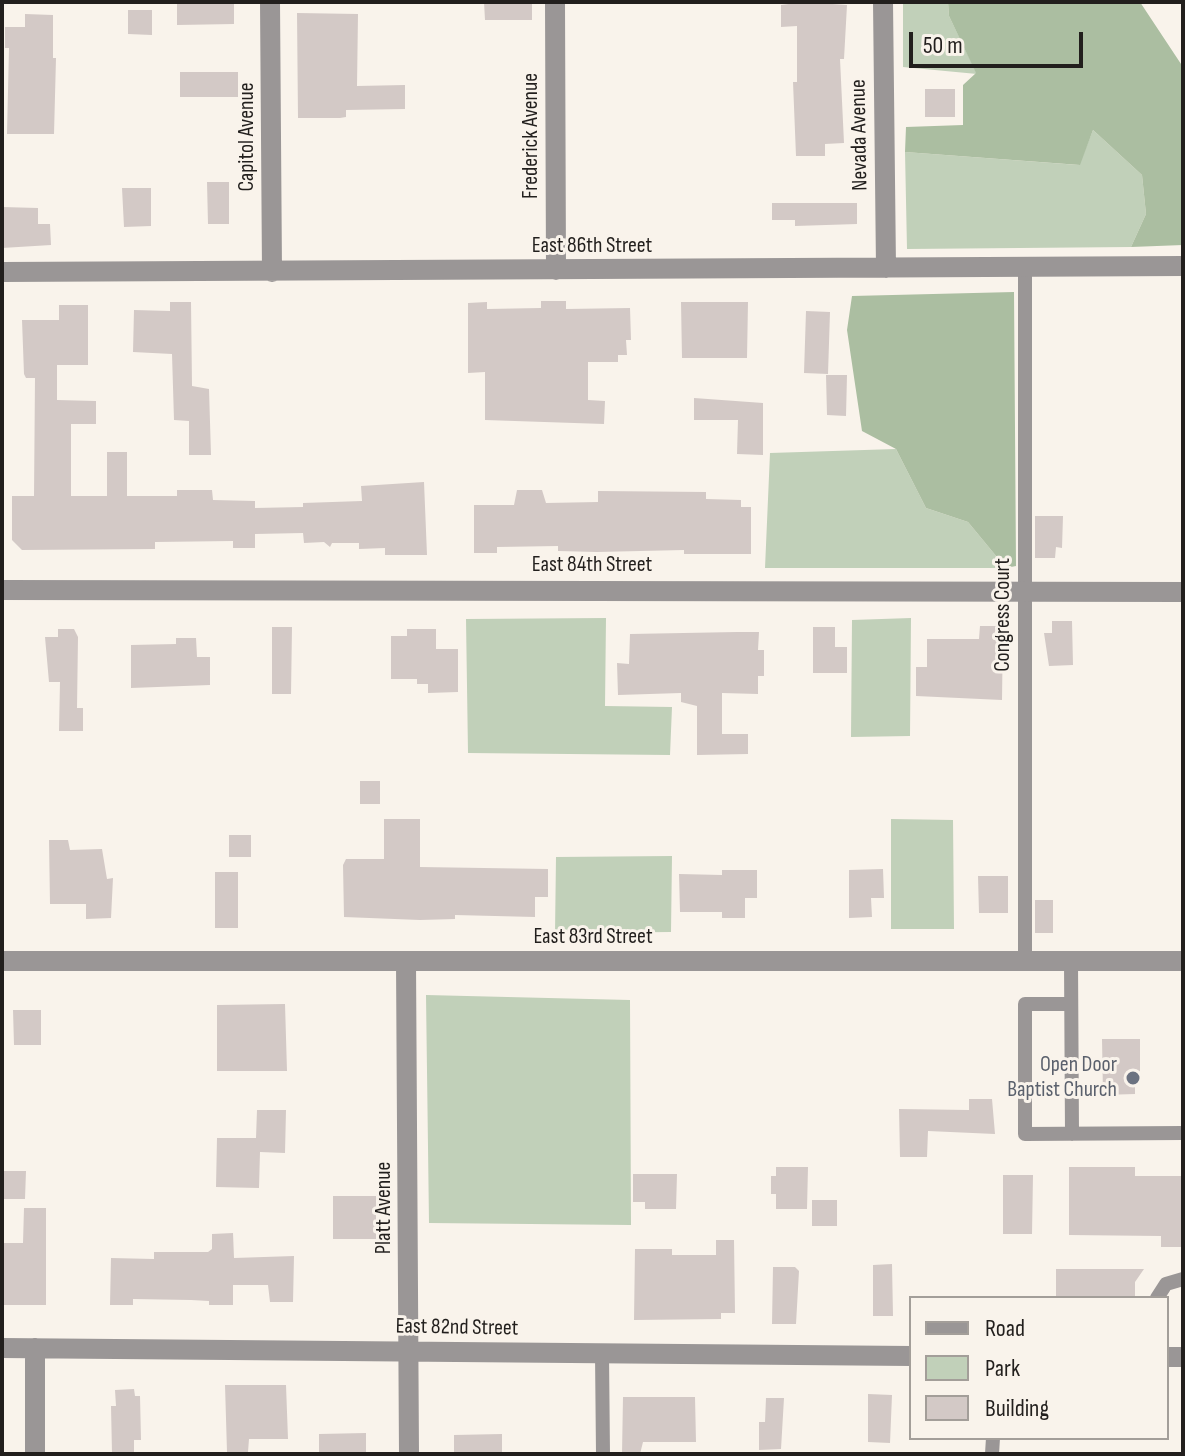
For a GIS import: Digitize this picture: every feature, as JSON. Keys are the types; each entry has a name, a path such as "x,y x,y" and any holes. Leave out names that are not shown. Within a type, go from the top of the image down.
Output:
{"street":[{"name":"Capitol Avenue","path":"270,2 272,272"},
{"name":"Frederick Avenue","path":"555,2 556,270"},
{"name":"Nevada Avenue","path":"883,2 886,268"},
{"name":"East 86th Street","path":"2,272 1183,266"},
{"name":"East 84th Street","path":"2,590 1025,589 1183,592"},
{"name":"East 83rd Street","path":"2,961 1183,961"},
{"name":"Platt Avenue","path":"406,961 409,1454"},
{"name":"East 82nd Street","path":"2,1348 909,1356"},
{"path":"35,1348 35,1454"}],"lane":[{"name":"Congress Court","path":"1025,268 1025,961"},
{"path":"1071,961 1072,1134"},
{"path":"1071,1004 1025,1004 1025,1134 1183,1133"},
{"path":"1158,1296 1166,1284 1183,1279"},
{"path":"602,1354 603,1454"}],"green space":[{"path":"903,2 948,2 949,16 977,74 903,67"},
{"path":"948,2 1140,2 1183,67 1183,245 1131,247 1146,214 1142,175 1093,130 1080,165 905,152 906,127 963,125 963,85 976,73 949,16"},
{"path":"1093,130 1142,175 1146,214 1131,247 907,249 905,152 1079,165"},
{"path":"1014,292 1016,566 1006,568 968,522 926,508 896,449 862,431 847,330 852,296"},
{"path":"896,449 926,508 968,522 1006,568 765,568 770,453"},
{"path":"606,618 605,706 672,707 670,755 468,753 466,619"},
{"path":"911,618 910,736 851,737 852,620"},
{"path":"891,819 953,820 954,929 891,929"},
{"path":"672,856 671,932 555,933 556,857"},
{"path":"426,995 630,1000 631,1225 429,1223"}],"building":[{"path":"234,2 234,24 177,25 177,3"},
{"path":"484,2 532,2 532,20 485,20"},
{"path":"804,2 847,5 844,59 840,59 844,143 825,144 825,156 796,156 793,82 797,82 797,26 781,27 781,5"},
{"path":"128,10 152,10 152,35 128,34"},
{"path":"297,13 358,14 357,86 405,85 405,109 346,110 346,117 340,118 298,118"},
{"path":"25,14 53,15 53,58 56,58 54,134 7,134 9,48 5,48 5,27 25,27"},
{"path":"180,72 238,72 238,97 180,97"},
{"path":"925,89 955,89 955,117 925,117"},
{"path":"207,182 229,182 229,224 208,224"},
{"path":"122,188 151,188 151,226 124,227"},
{"path":"772,203 857,203 857,224 795,226 795,220 772,220"},
{"path":"2,207 38,208 38,224 50,224 51,245 2,248"},
{"path":"541,301 566,301 566,309 630,308 631,340 626,340 627,355 618,355 618,362 588,362 588,400 605,401 604,424 485,420 485,372 468,373 468,303 487,302 487,309 541,308"},
{"path":"170,302 191,302 192,386 209,389 211,455 189,455 189,421 174,420 172,354 133,352 134,310 170,311"},
{"path":"681,302 748,302 747,358 682,358"},
{"path":"59,305 88,305 88,365 57,365 57,400 96,401 96,424 71,424 71,496 107,496 107,452 127,452 127,496 177,496 177,490 212,490 213,500 255,501 255,508 303,507 303,503 362,501 361,486 424,482 427,555 385,555 385,548 359,549 359,543 332,543 330,547 324,542 304,543 303,533 255,534 255,548 233,548 233,541 155,542 155,549 22,550 12,540 12,496 34,496 35,378 26,378 24,374 22,320 59,320"},
{"path":"806,311 830,312 828,374 804,373"},
{"path":"826,375 847,375 846,416 827,415"},
{"path":"694,398 763,403 763,455 737,454 738,420 694,420"},
{"path":"517,490 542,490 546,503 598,502 598,491 706,492 706,499 741,500 741,507 751,507 751,554 684,554 684,550 558,551 558,546 497,547 497,553 474,553 474,505 514,505"},
{"path":"1035,516 1063,516 1062,548 1056,547 1055,558 1035,558"},
{"path":"1052,621 1072,621 1073,665 1049,666 1044,633 1052,633"},
{"path":"980,626 1003,626 1002,700 916,696 916,667 927,667 927,639 979,639"},
{"path":"272,627 292,627 291,694 272,694"},
{"path":"813,627 835,627 835,647 847,647 847,673 813,673"},
{"path":"58,629 74,629 78,637 77,708 83,708 83,731 59,731 60,682 49,682 45,637 58,637"},
{"path":"407,629 436,629 436,649 458,649 458,692 428,693 428,684 417,684 417,679 391,679 391,636 407,636"},
{"path":"759,632 758,650 764,650 764,676 758,676 758,694 722,693 722,734 748,734 748,754 697,755 697,706 681,702 681,693 618,695 617,663 629,664 630,634"},
{"path":"176,638 196,638 197,657 210,657 210,685 131,688 131,645 176,644"},
{"path":"360,781 380,781 380,804 360,804"},
{"path":"384,819 420,819 420,867 548,869 548,897 535,897 535,917 455,915 455,919 420,920 344,917 343,865 346,859 384,859"},
{"path":"229,835 251,835 251,857 229,857"},
{"path":"49,840 68,840 70,850 102,849 107,879 113,878 111,918 86,919 86,904 50,904"},
{"path":"883,869 884,898 871,898 872,917 849,918 849,870"},
{"path":"722,870 757,870 757,898 745,898 745,918 722,918 722,912 680,912 679,874 722,875"},
{"path":"215,872 238,872 238,928 215,928"},
{"path":"978,876 1008,876 1008,913 979,913"},
{"path":"1035,900 1053,900 1053,933 1035,933"},
{"path":"285,1004 287,1071 217,1071 217,1005"},
{"path":"13,1010 41,1010 41,1045 14,1045"},
{"path":"1102,1039 1140,1039 1140,1079 1135,1079 1135,1094 1103,1095"},
{"path":"969,1099 992,1099 995,1134 928,1131 927,1157 900,1157 899,1109 969,1110"},
{"path":"257,1110 286,1110 285,1153 260,1152 259,1188 216,1187 217,1138 256,1138"},
{"path":"776,1167 808,1167 807,1209 776,1209 776,1194 771,1194 771,1176 776,1176"},
{"path":"1069,1167 1135,1167 1135,1176 1183,1176 1183,1247 1161,1247 1161,1236 1069,1235"},
{"path":"2,1171 26,1171 25,1199 2,1199"},
{"path":"633,1174 677,1174 676,1209 645,1209 645,1202 633,1202"},
{"path":"1003,1175 1033,1175 1032,1234 1003,1234"},
{"path":"333,1196 376,1196 376,1239 333,1239"},
{"path":"812,1200 837,1200 837,1226 812,1226"},
{"path":"24,1208 46,1208 46,1305 2,1305 2,1243 23,1243"},
{"path":"233,1233 234,1258 294,1256 293,1302 270,1302 268,1285 233,1285 233,1305 209,1305 209,1301 133,1299 133,1305 110,1305 111,1258 154,1259 154,1252 208,1252 212,1249 212,1234"},
{"path":"716,1240 734,1240 735,1313 721,1313 721,1319 634,1320 635,1249 672,1249 672,1255 716,1255"},
{"path":"892,1264 893,1316 873,1316 873,1265"},
{"path":"773,1267 795,1267 799,1271 796,1324 772,1324"},
{"path":"1056,1269 1144,1269 1135,1282 1135,1296 1056,1296"},
{"path":"225,1385 286,1385 288,1439 249,1439 248,1452 227,1452"},
{"path":"134,1389 135,1396 140,1396 141,1440 134,1440 134,1453 112,1453 111,1406 116,1406 115,1390"},
{"path":"868,1394 892,1395 890,1443 868,1442"},
{"path":"623,1397 695,1397 696,1442 643,1442 640,1454 622,1454"},
{"path":"766,1398 784,1398 781,1449 759,1450 759,1422 765,1422"},
{"path":"366,1433 366,1454 319,1454 319,1434"},
{"path":"502,1434 502,1454 454,1454 454,1435"}],"place":[{"name":"Open Door Baptist Church","path":"1133,1078"}]}
